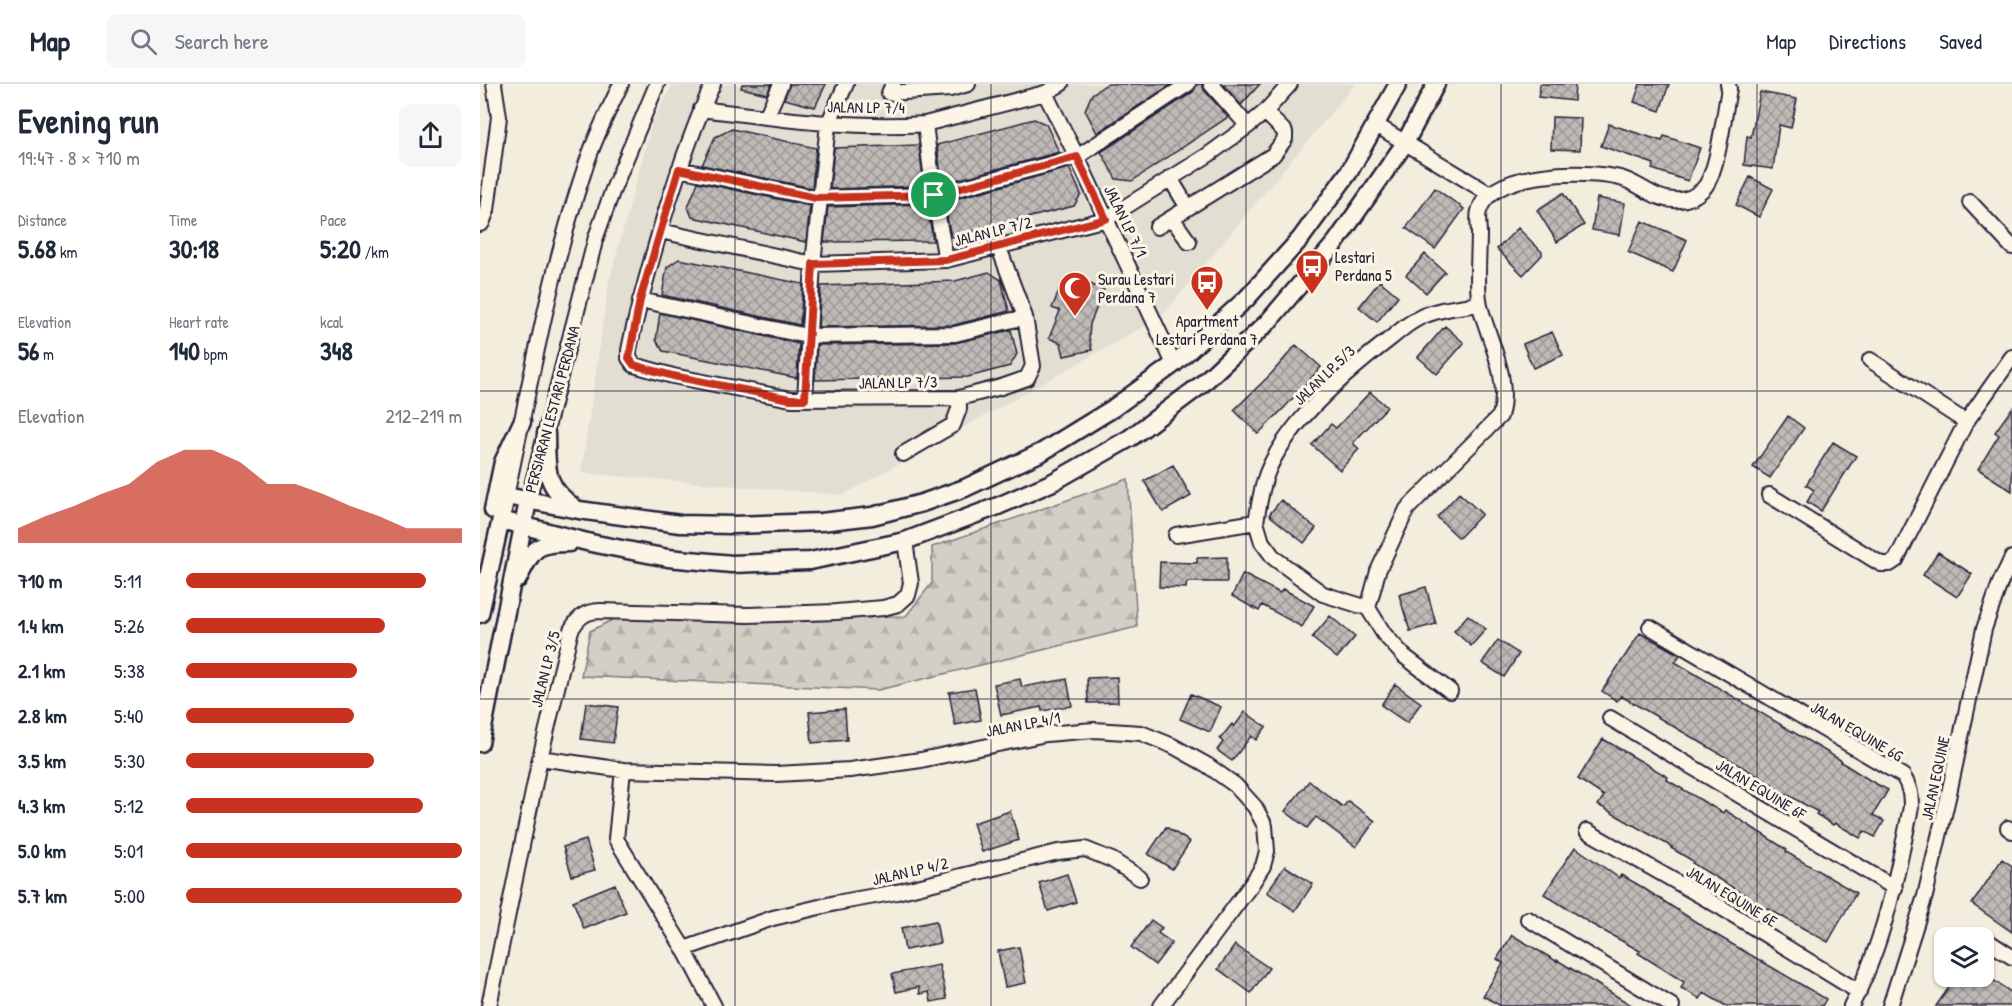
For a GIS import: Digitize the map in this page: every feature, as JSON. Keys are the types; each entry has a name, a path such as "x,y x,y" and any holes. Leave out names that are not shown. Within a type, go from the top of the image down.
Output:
{"main road":[{"path":"481,610 506,496 579,510 680,524 821,522 873,516 922,503 965,488 1042,452 1112,409 1174,364 1246,298 1301,238 1348,172 1398,84"},
{"path":"501,520 524,524 591,543 668,558 732,564 810,561 905,541 998,506 1053,482 1130,438 1201,385 1268,322 1336,242 1404,143 1436,84"},
{"path":"481,610 483,555 503,462 522,422"},
{"path":"546,433 550,480 556,492 579,510"},
{"name":"PERSIARAN LESTARI PERDANA","path":"480,743 528,501"},
{"path":"509,597 534,550 547,543 591,543"}],"street":[{"path":"480,224 487,210 499,117 495,84"},
{"name":"PERSIARAN LESTARI PERDANA","path":"506,496 566,226 585,165 621,84"},
{"name":"PERSIARAN LESTARI PERDANA","path":"528,501 596,237 612,192 657,84"},
{"path":"713,84 701,109 679,169 640,300 807,336 955,334 1025,317"},
{"path":"766,117 781,84"},
{"path":"805,399 813,264 828,123 846,84"},
{"path":"893,84 888,93 953,102 968,84"},
{"name":"JALAN LP 7/4","path":"701,109 828,123 907,125 925,123 953,102 1045,93 1060,84"},
{"path":"679,169 821,197 934,195 1077,157 1188,84"},
{"path":"1211,84 1248,126"},
{"name":"JALAN LP 7/2","path":"660,231 813,264 946,260 999,248 1106,219 1248,126 1265,112 1290,84"},
{"path":"1368,608 1378,571 1407,509 1500,416 1504,403 1498,361 1479,304 1479,211 1488,193 1510,182 1538,176 1583,174 1621,178 1672,201 1690,199 1704,189 1712,175 1729,89 1728,84"},
{"name":"JALAN LP 7/1","path":"1045,93 1174,364"},
{"path":"1157,227 1273,155 1285,139 1285,132 1265,112"},
{"path":"925,123 934,195 946,260"},
{"path":"1376,124 1488,193"},
{"path":"1170,178 1188,208"},
{"path":"1970,202 2012,247"},
{"path":"1172,218 1189,242"},
{"name":"JALAN LP 7/3","path":"640,300 629,350 629,358 634,365 673,376 790,399 959,398 1027,378 1032,366 1025,317 999,248"},
{"name":"JALAN LP 5/3","path":"1256,522 1260,495 1267,472 1286,440 1312,406 1373,352 1417,318 1445,309 1479,304"},
{"path":"1769,495 1881,564 1890,564 1896,560 1966,422 2012,357"},
{"path":"1870,360 1966,422"},
{"path":"903,454 953,425 959,409 959,398"},
{"path":"1176,535 1256,522 1262,542 1274,558 1323,594 1368,608 1384,634 1404,656 1450,691"},
{"name":"JALAN LP 3/5","path":"489,1006 540,758 571,630 581,616 593,611 748,615 884,608 898,604 908,595 911,583 905,541"},
{"name":"JALAN EQUINE","path":"1890,1006 1925,896 1984,628 2000,583 2012,558"},
{"name":"JALAN EQUINE 6G","path":"1650,627 1903,776 1911,794 1911,807 1895,888 1881,934 1859,992 1851,1006"},
{"name":"JALAN EQUINE 6F","path":"1610,718 1895,888"},
{"name":"JALAN LP 4/1","path":"540,758 623,770 776,774 850,770 984,748 1046,734 1094,730 1141,733 1173,746 1207,765 1235,785 1255,807 1264,826 1267,851 1263,866 1251,885 1161,1006"},
{"path":"623,770 616,839 684,950 714,1006"},
{"name":"JALAN EQUINE 6E","path":"1587,831 1722,908 1859,992"},
{"name":"JALAN LP 4/2","path":"684,950 773,918 897,892 1059,852 1085,849 1112,860 1140,878"},
{"path":"1528,920 1672,1006"},
{"path":"1994,945 2012,957"}],"shaded area":[{"path":"673,84 1355,84 1161,317 843,495 581,473 609,282 652,123"}],"green space":[{"path":"1128,479 1137,627 878,690 581,676 590,631 618,617 906,616 932,583 932,547"}],"building":[{"path":"742,84 771,84 767,94 741,88"},
{"path":"790,84 826,84 815,107 784,99"},
{"path":"1107,84 1172,84 1097,133 1085,110 1092,94"},
{"path":"1197,84 1202,84 1204,90 1228,117 1132,181 1116,179 1101,152 1193,92"},
{"path":"1223,84 1260,84 1241,105"},
{"path":"1540,84 1575,84 1574,101 1538,97"},
{"path":"1640,84 1669,84 1660,111 1634,102"},
{"path":"1760,92 1797,99 1791,128 1779,125 1773,169 1744,165 1747,136 1751,137"},
{"path":"1552,117 1581,118 1580,150 1551,149"},
{"path":"1034,119 1046,124 1059,152 942,184 937,145"},
{"path":"1609,124 1662,141 1664,136 1700,148 1688,181 1652,169 1654,164 1601,146"},
{"path":"732,129 816,148 812,188 702,165 715,137"},
{"path":"919,145 924,186 830,189 834,148"},
{"path":"1069,168 1081,194 1074,206 951,237 944,202"},
{"path":"1750,177 1773,189 1759,217 1736,205"},
{"path":"698,182 810,206 806,242 692,217 688,207"},
{"path":"1435,188 1464,209 1435,249 1406,228"},
{"path":"1563,193 1584,225 1557,242 1537,210"},
{"path":"1597,198 1625,203 1620,235 1592,230"},
{"path":"927,204 933,241 824,242 828,207"},
{"path":"1642,221 1687,240 1673,272 1628,252"},
{"path":"1518,228 1542,252 1542,255 1523,275 1497,249"},
{"path":"1425,254 1445,272 1426,293 1406,275"},
{"path":"679,259 803,284 800,325 662,295 667,267"},
{"path":"989,272 1001,280 1009,311 954,325 818,327 821,286 955,281"},
{"name":"Surau Lestari Perdana 7","path":"1074,277 1104,290 1090,324 1089,337 1092,350 1064,356 1061,343 1049,338 1060,311 1052,308 1062,283 1069,286"},
{"path":"1380,281 1398,296 1377,322 1359,307"},
{"path":"660,313 799,344 797,378 663,351 656,340"},
{"path":"1445,326 1464,343 1437,374 1418,357"},
{"path":"1011,330 1017,354 1010,366 968,377 815,380 817,345 955,343"},
{"path":"1552,332 1563,355 1533,368 1523,344"},
{"path":"1296,345 1321,367 1258,434 1234,410 1271,374"},
{"path":"1370,392 1387,407 1353,443 1359,449 1340,470 1312,445 1331,424 1336,428"},
{"path":"2012,408 2012,491 1978,469 1999,435 1995,432"},
{"path":"1788,416 1804,428 1770,478 1753,467"},
{"path":"1833,442 1856,456 1821,511 1807,502 1814,490 1806,485"},
{"path":"1173,465 1191,496 1163,512 1144,481"},
{"path":"1459,493 1482,514 1459,538 1437,517"},
{"path":"1281,500 1316,528 1304,543 1269,515"},
{"path":"1938,552 1972,574 1957,597 1923,575"},
{"path":"1227,557 1227,582 1187,582 1186,588 1159,587 1160,562 1197,563 1197,558"},
{"path":"1243,574 1280,593 1283,589 1314,606 1302,627 1262,605 1259,611 1232,596"},
{"path":"1426,587 1436,624 1410,631 1399,595"},
{"path":"1468,615 1486,629 1471,646 1454,631"},
{"path":"1330,616 1355,637 1337,658 1312,638"},
{"path":"1640,633 1680,655 1675,662 1888,790 1873,815 1884,821 1875,837 1864,831 1860,838 1835,823 1833,825 1816,814 1818,812 1654,715 1621,696 1617,701 1602,691"},
{"path":"1498,640 1519,654 1504,677 1482,663"},
{"path":"1117,677 1118,702 1088,703 1087,678"},
{"path":"1020,679 1022,687 1067,679 1072,706 1042,711 1041,707 1001,715 994,684"},
{"path":"1395,684 1421,703 1407,723 1381,705"},
{"path":"975,688 981,720 955,725 949,692"},
{"path":"1191,694 1221,707 1210,732 1180,719"},
{"path":"586,703 618,707 613,743 581,739"},
{"path":"845,709 847,740 812,743 809,712"},
{"path":"1245,712 1266,727 1256,740 1251,736 1232,761 1217,750 1223,742 1220,739 1232,724 1234,727"},
{"path":"1603,739 1723,813 1725,810 1787,850 1786,852 1856,893 1828,942 1761,905 1692,863 1693,861 1672,847 1598,805 1604,796 1578,779"},
{"path":"1309,781 1343,807 1348,801 1375,821 1356,847 1316,817 1307,828 1285,811"},
{"path":"1010,811 1019,840 982,852 973,823"},
{"path":"1166,827 1190,842 1172,869 1148,854"},
{"path":"586,840 595,870 572,876 563,847"},
{"path":"1575,847 1619,878 1621,875 1637,884 1713,933 1826,999 1822,1006 1726,1006 1704,993 1700,999 1681,988 1684,982 1638,953 1640,951 1544,894"},
{"path":"2002,859 2012,866 2012,932 1972,904"},
{"path":"1285,866 1313,884 1295,911 1267,892"},
{"path":"1067,874 1076,902 1048,911 1039,883"},
{"path":"615,884 626,912 584,929 573,901"},
{"path":"1151,920 1162,928 1158,933 1172,943 1155,965 1131,947"},
{"path":"936,921 940,943 905,950 901,928"},
{"path":"1512,935 1633,1006 1501,1006 1483,996 1503,963 1497,959"},
{"path":"1235,945 1269,968 1251,993 1218,969"},
{"path":"1019,947 1026,983 1005,987 998,951"},
{"path":"939,965 947,999 931,1002 929,992 920,994 919,987 896,992 892,974"},
{"path":"1994,981 2012,993 2012,1006 1936,1006 1949,987 1994,987"}],"place":[{"name":"Lestari Perdana 5","path":"1312,295"},
{"name":"Apartment Lestari Perdana 7","path":"1207,311"},
{"name":"Surau Lestari Perdana 7","path":"1075,317"}],"route":[{"path":"1077,157 1106,219 946,260 813,264 805,399 790,399 673,376 634,365 629,358 640,300 679,169 816,198 934,195 1077,157"}]}
